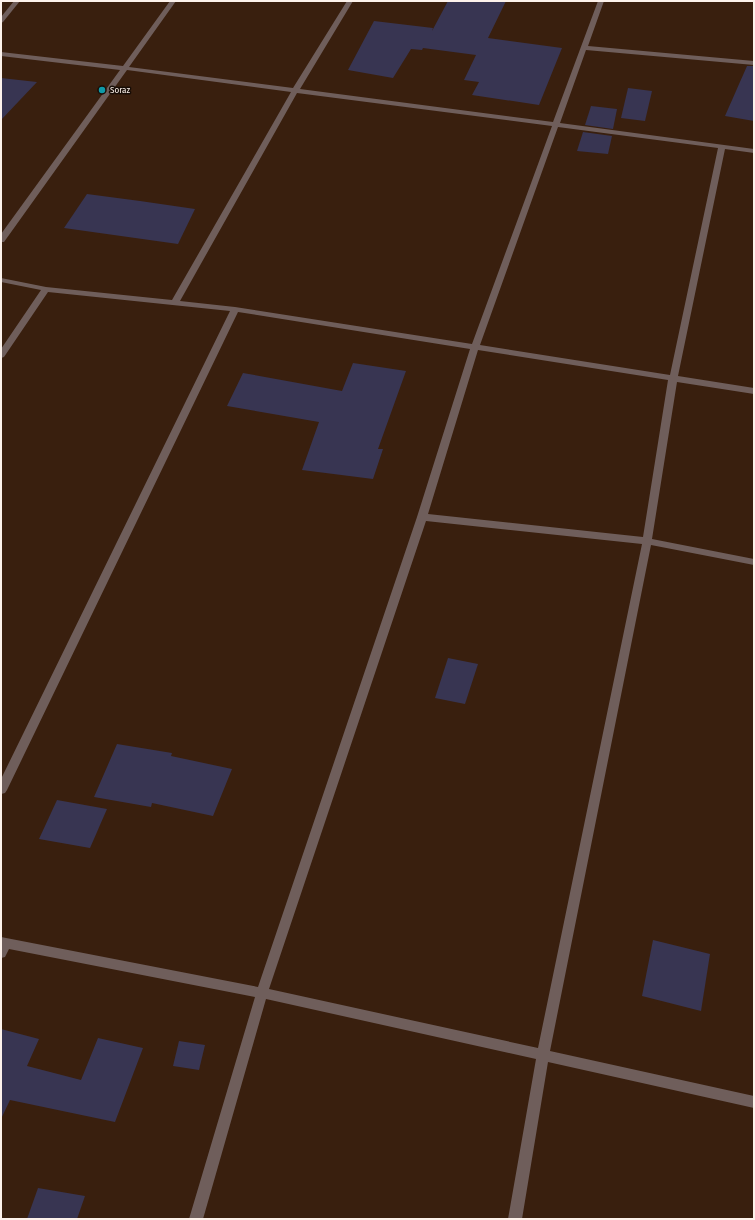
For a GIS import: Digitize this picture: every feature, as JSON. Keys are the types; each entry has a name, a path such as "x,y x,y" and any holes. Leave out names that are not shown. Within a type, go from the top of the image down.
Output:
{"street":[{"path":"1,21 18,1"},
{"path":"1,240 172,1"},
{"path":"174,302 295,91 350,1"},
{"path":"196,1219 262,993 422,517 475,346 557,126 601,1"},
{"path":"584,48 754,63"},
{"path":"1,54 124,68 754,151"},
{"path":"515,1219 543,1056 647,541 673,379 722,147"},
{"path":"1,280 46,289 236,309 754,391"},
{"path":"1,354 46,289"},
{"path":"1,790 236,309"},
{"path":"422,517 647,541 754,562"},
{"path":"3,946 262,993 754,1102"}],"building":[{"path":"448,1 506,1 488,38 562,48 539,105 472,95 479,82 464,80 476,55 423,48 422,50 411,49 393,78 348,70 374,21 433,28 432,31"},
{"path":"747,66 754,66 754,121 725,116"},
{"path":"1,78 37,82 1,120"},
{"path":"628,88 652,91 645,121 621,118"},
{"path":"591,106 617,109 613,129 585,125"},
{"path":"583,132 612,136 608,154 577,151"},
{"path":"87,194 195,209 178,244 64,228"},
{"path":"353,363 406,371 378,449 383,449 373,479 302,470 319,422 227,406 243,373 342,391"},
{"path":"448,658 478,664 465,704 435,698"},
{"path":"117,744 172,753 171,756 232,769 213,816 152,803 151,807 94,797"},
{"path":"57,800 107,809 90,848 39,839"},
{"path":"653,940 710,954 701,1011 642,996"},
{"path":"1,1029 39,1039 27,1066 81,1080 98,1038 143,1048 115,1122 10,1100 1,1119"},
{"path":"179,1041 205,1045 199,1070 173,1066"},
{"path":"38,1188 85,1196 77,1219 27,1219"}],"place":[{"name":"Soraz","path":"102,90"}]}
